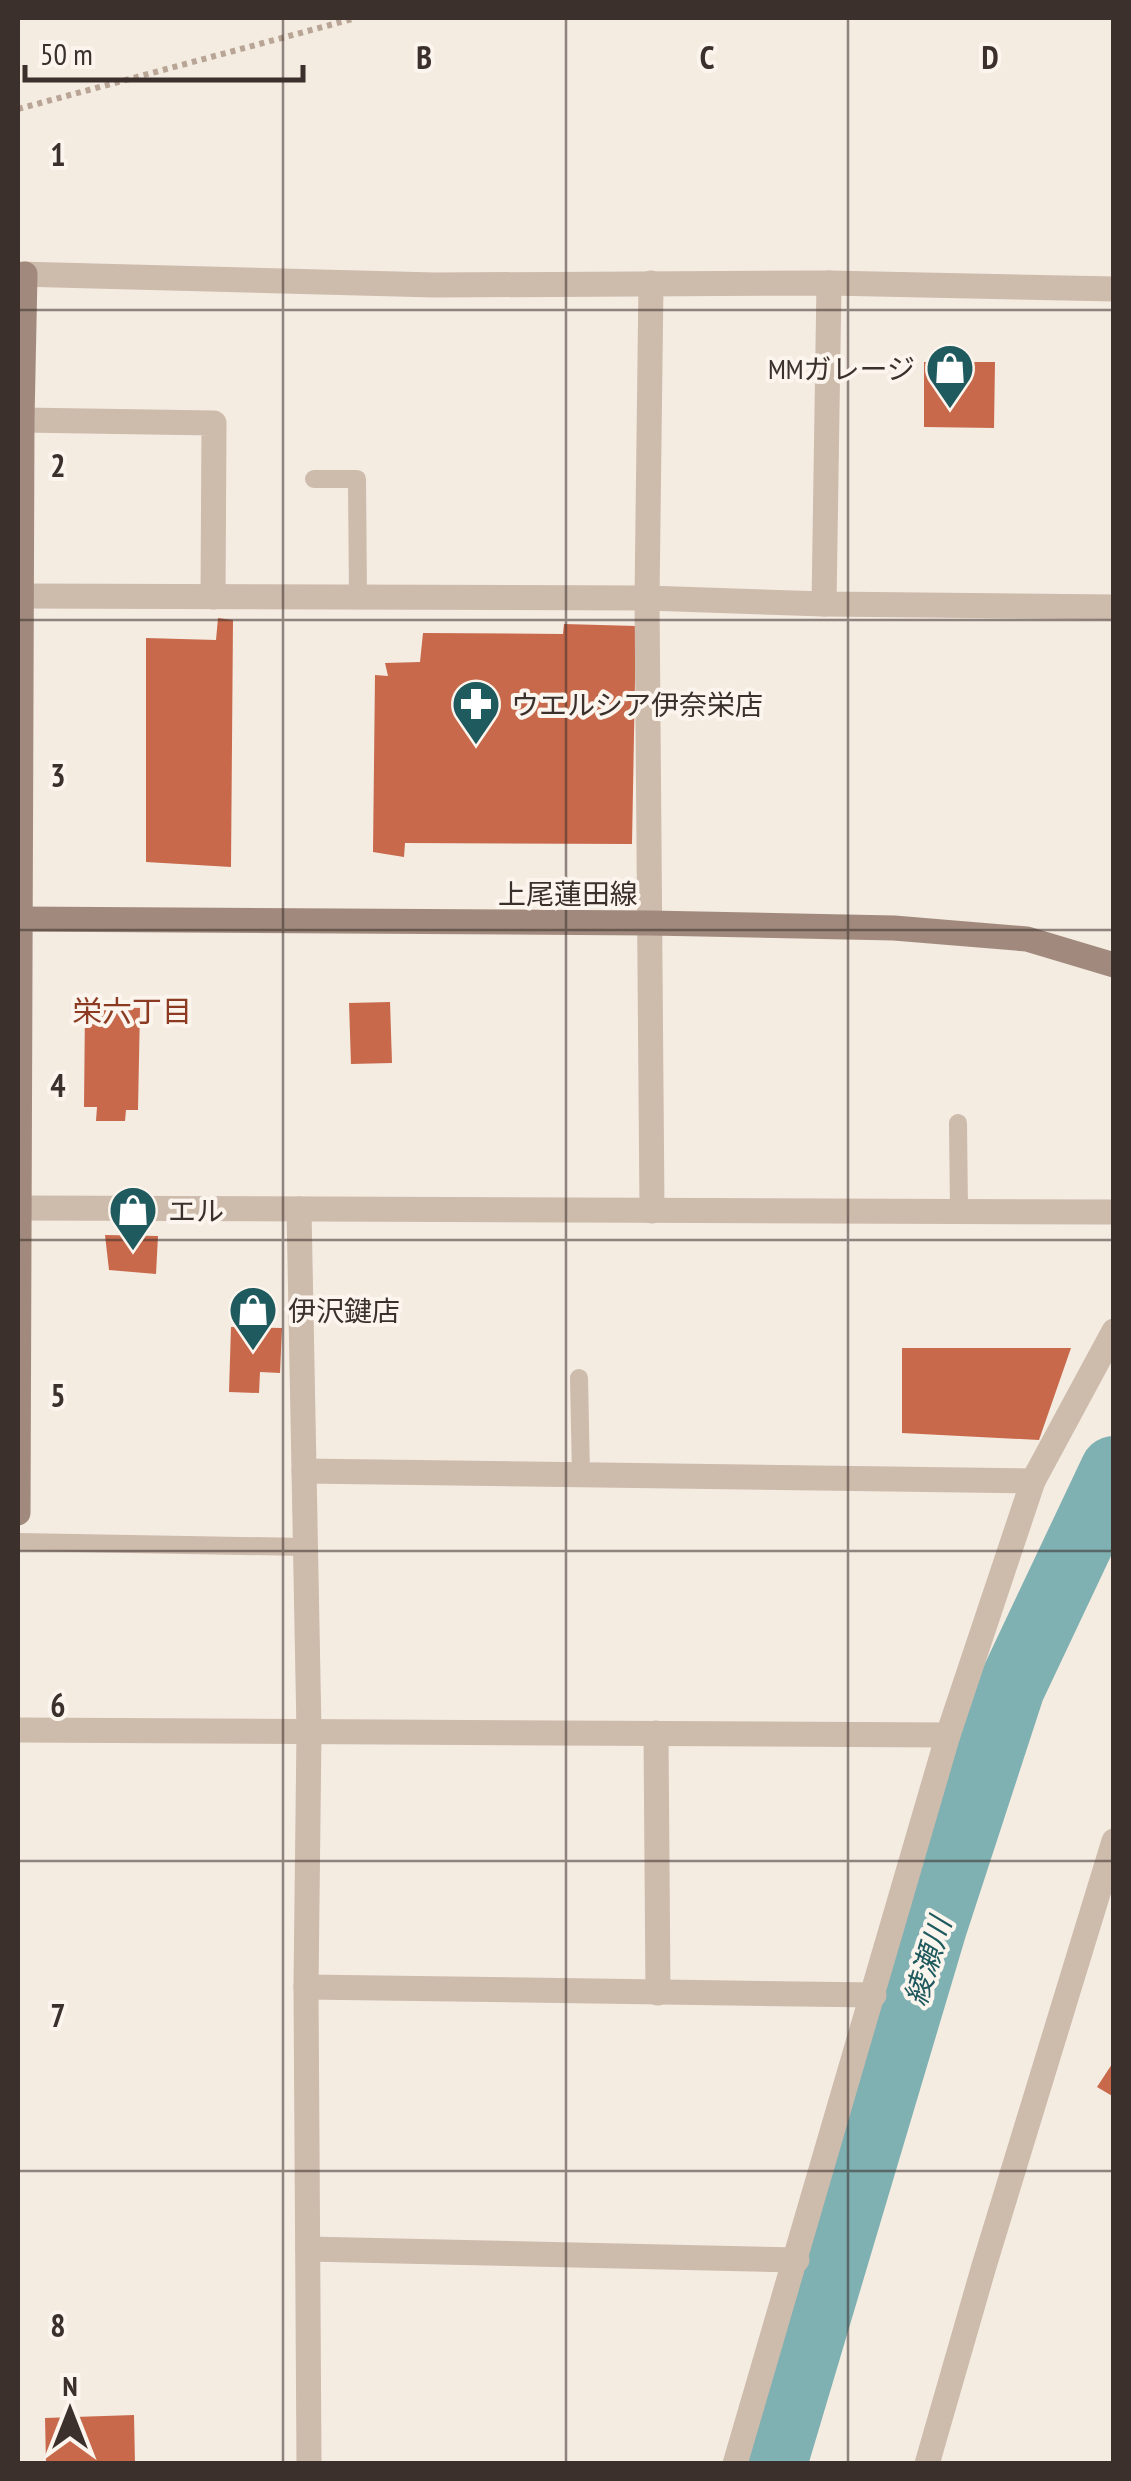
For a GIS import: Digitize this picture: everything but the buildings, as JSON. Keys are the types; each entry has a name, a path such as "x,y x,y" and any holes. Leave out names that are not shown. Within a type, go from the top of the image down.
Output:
{"street":[{"path":"18,1513 21,274 435,285 829,283 1114,289"},
{"path":"650,283 647,598 652,1210"},
{"path":"824,604 829,283"},
{"path":"22,420 214,423 213,598"},
{"path":"20,596 647,598 1114,607"},
{"name":"上尾蓮田線","path":"18,919 894,928 1027,939 1114,964"},
{"path":"18,1208 1114,1212"},
{"path":"299,1209 309,1731 306,1987 310,2464"},
{"path":"735,2464 948,1735 1033,1481 1114,1331"},
{"path":"304,1471 1033,1481"},
{"path":"18,1730 948,1735"},
{"path":"656,1733 658,1993"},
{"path":"928,2464 984,2266 1108,1873 1114,1841"},
{"path":"306,1987 874,1995"},
{"path":"308,2249 796,2260"}],"lane":[{"path":"314,479 357,480 358,598"},
{"path":"958,1124 959,1212"},
{"path":"579,1378 581,1475"},
{"path":"18,1542 305,1547"}],"path":[{"path":"18,109 356,18"}],"waterway":[{"name":"綾瀬川","path":"773,2464 933,1927 1011,1688 1114,1470"}],"place":[{"name":"MMガレージ","path":"950,410"},
{"name":"ウエルシア伊奈栄店","path":"476,746"},
{"name":"エル","path":"133,1252"},
{"name":"伊沢鍵店","path":"253,1352"}],"district":[{"name":"栄六丁目","path":"132,1010"}]}
